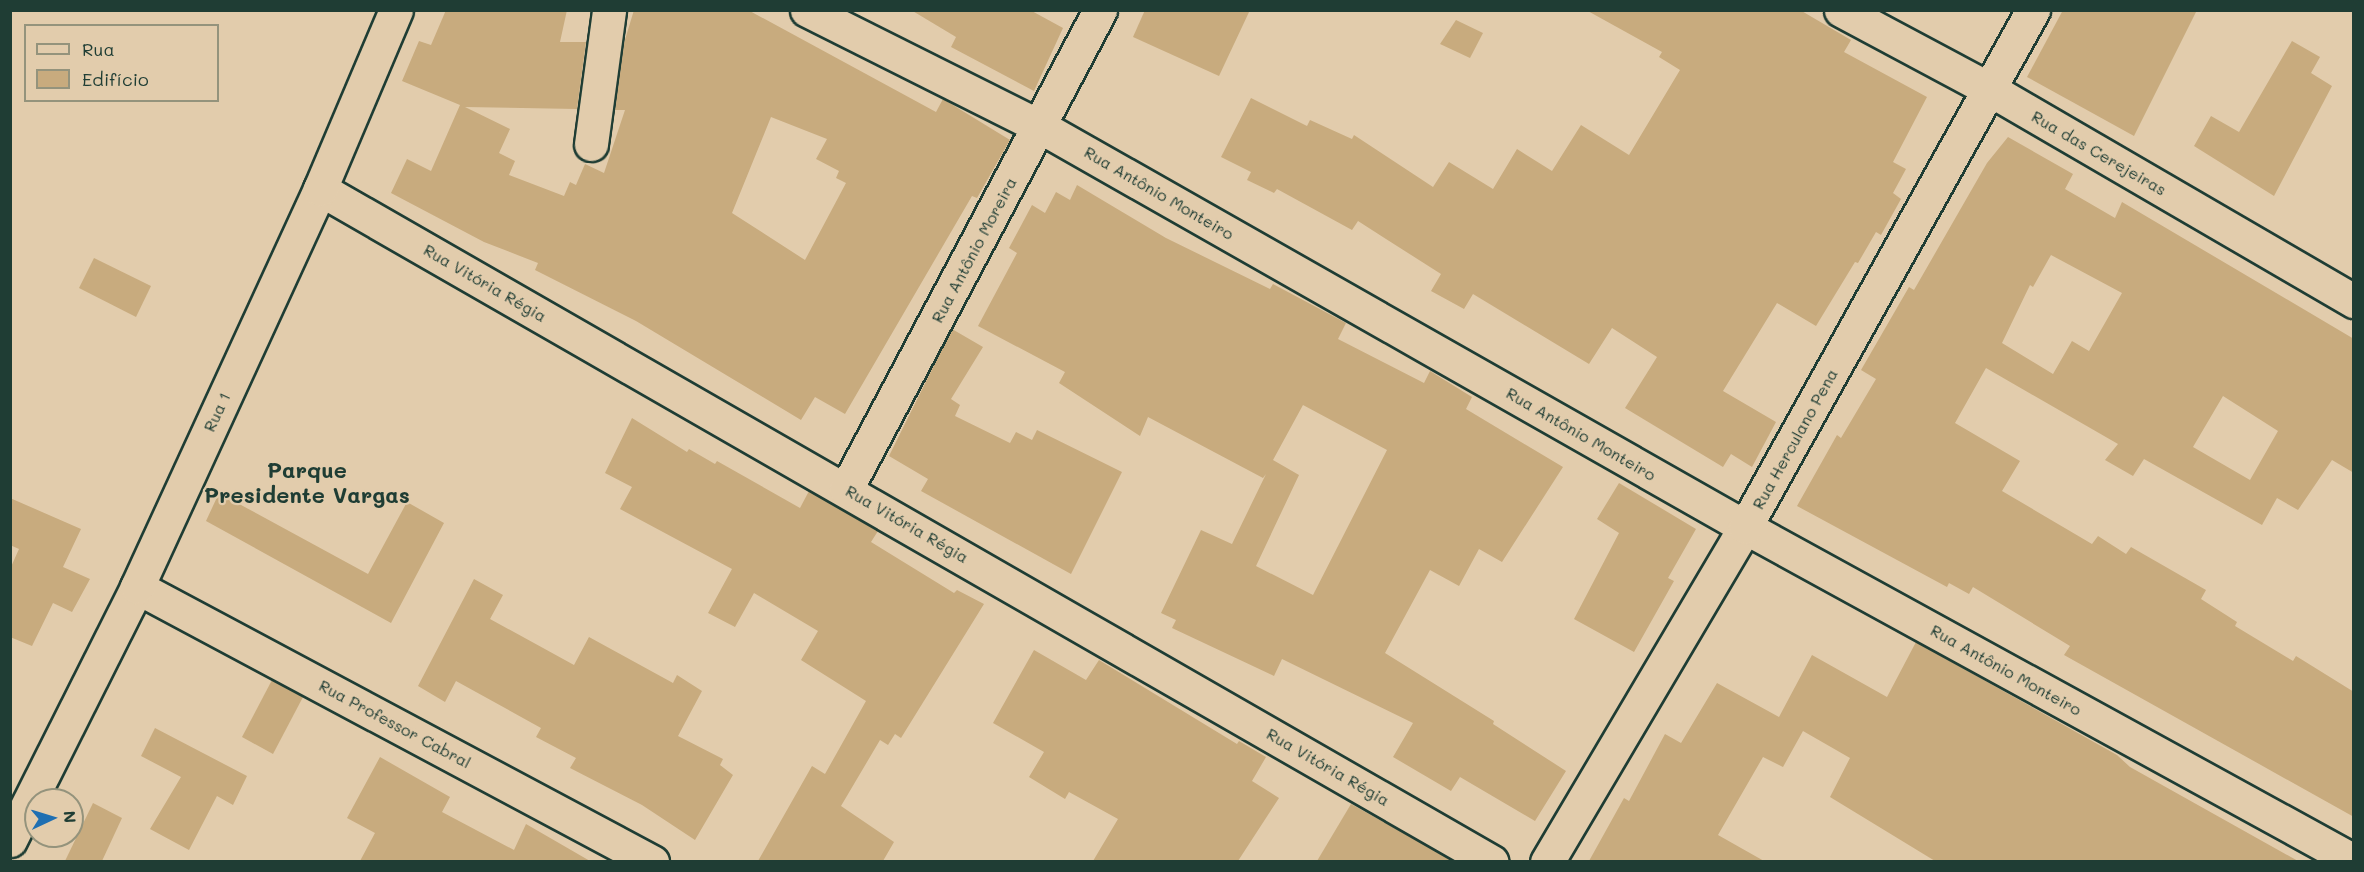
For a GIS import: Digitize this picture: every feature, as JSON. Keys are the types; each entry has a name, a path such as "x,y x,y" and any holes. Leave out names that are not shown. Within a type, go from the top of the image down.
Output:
{"street":[{"name":"Rua 1","path":"10,840 137,587 320,189 396,10"},
{"path":"591,144 609,10"},
{"name":"Rua Antônio Monteiro","path":"807,10 1041,127 1745,527 2354,861"},
{"name":"Rua Antônio Moreira","path":"846,489 1041,127 1100,10"},
{"name":"Rua das Cerejeiras","path":"1841,10 1991,90 2354,301"},
{"name":"Rua Herculano Pena","path":"1547,861 1745,527 1991,90 2033,10"},
{"name":"Rua Vitória Régia","path":"320,189 1492,861"},
{"name":"Rua Professor Cabral","path":"137,587 652,861"}],"building":[{"path":"446,10 567,10 560,42 586,42 577,109 465,107 510,129 499,153 515,161 509,175 564,196 570,182 576,185 585,164 604,173 625,110 615,110 624,43 634,10 748,10 936,112 943,99 1010,140 977,198 972,196 845,414 815,397 801,420 636,321 535,270 538,263 484,242 391,193 407,159 431,171 460,105 402,81 419,41 431,45","holes":["771,117 827,139 816,159 839,171 836,178 846,183 805,260 732,213"]},
{"path":"911,10 1030,10 1063,28 1034,91 951,47 956,37"},
{"path":"1145,10 1250,10 1219,76 1133,37"},
{"path":"1586,10 1800,10 1851,40 1844,52 1927,97 1893,162 1906,169 1893,193 1901,199 1881,235 1876,232 1816,326 1777,303 1723,391 1776,422 1752,467 1731,454 1723,467 1625,408 1657,357 1612,328 1589,364 1473,294 1464,309 1431,291 1441,274 1358,221 1352,230 1277,189 1274,193 1247,180 1251,172 1221,157 1251,98 1307,126 1310,120 1352,139 1354,135 1433,187 1449,162 1493,189 1517,149 1552,171 1581,125 1629,155 1680,70 1659,57 1662,52"},
{"path":"2063,10 2197,10 2134,136 2027,77"},
{"path":"1456,20 1483,33 1470,58 1440,44"},
{"path":"2292,41 2320,57 2311,73 2332,86 2274,196 2194,146 2211,116 2239,132"},
{"path":"2008,137 2073,174 2065,189 2115,218 2122,202 2354,339 2354,473 2332,460 2298,510 2277,498 2262,525 2144,459 2133,476 2105,460 2118,444 1986,368 1955,423 2020,461 2002,491 2092,544 2098,536 2126,554 2131,547 2206,590 2201,599 2237,622 2235,626 2293,661 2296,656 2354,692 2354,817 2064,655 2070,646 1973,587 1969,594 1949,583 1947,587 1797,506 1837,435 1841,438 1876,379 1861,370 1909,287 1914,290 1987,163","holes":["2051,255 2122,293 2089,351 2072,341 2053,374 2002,343 2030,285 2033,287","2223,396 2278,431 2250,480 2193,447"]},
{"path":"1077,185 1166,238 1270,289 1273,284 1346,323 1338,339 1424,383 1430,371 1472,397 1466,409 1563,467 1502,562 1479,549 1459,586 1430,570 1385,653 1494,721 1493,724 1566,771 1535,821 1460,777 1451,791 1393,757 1413,723 1282,659 1274,676 1172,628 1176,620 1161,613 1201,530 1232,544 1266,474 1263,478 1148,417 1140,436 1059,383 1065,372 978,326 1017,253 1009,248 1032,205 1045,213 1056,192 1070,200","holes":["1303,405 1387,450 1313,595 1256,566 1299,475 1273,460"]},
{"path":"94,258 151,286 136,317 79,288"},
{"path":"952,329 983,347 951,399 960,405 955,416 1010,443 1016,432 1032,440 1037,430 1122,472 1071,574 921,491 928,479 889,456"},
{"path":"632,418 687,452 689,449 715,464 717,461 800,508 809,491 878,531 871,542 954,593 957,590 984,604 901,738 895,734 888,745 880,740 841,806 894,842 883,861 758,861 812,766 825,774 866,701 801,660 818,631 754,593 735,627 708,613 732,569 620,509 632,487 605,473"},
{"path":"1619,483 1696,529 1668,578 1674,581 1634,652 1574,619 1619,533 1597,519"},
{"path":"219,493 368,574 407,502 444,523 391,623 206,521"},
{"path":"10,498 81,529 63,567 90,579 72,612 53,603 32,646 10,637 10,569 19,549 10,545"},
{"path":"474,579 503,595 490,619 574,665 589,637 673,683 677,675 702,691 678,736 723,759 720,765 733,775 695,840 642,805 570,768 576,758 536,737 541,728 456,681 445,702 418,686"},
{"path":"1916,642 2117,755 2130,767 2298,861 1935,861 1830,797 1850,758 1803,731 1783,767 1763,757 1718,835 1764,861 1589,861 1624,798 1629,801 1665,734 1681,743 1717,683 1779,717 1812,655 1887,697"},
{"path":"1034,650 1086,680 1099,660 1237,744 1239,741 1266,757 1252,781 1279,798 1238,861 1093,861 1118,819 1069,792 1065,799 1029,777 1044,752 993,723"},
{"path":"272,680 303,697 273,754 242,737"},
{"path":"155,728 247,776 233,805 217,796 189,850 150,829 181,777 141,756"},
{"path":"380,757 450,797 442,812 514,850 526,824 590,861 360,861 375,833 347,818"},
{"path":"93,803 122,818 102,861 65,861 71,848 84,848 84,822"},
{"path":"1351,804 1434,850 1453,861 1317,861"}],"district":[{"name":"Parque Presidente Vargas","path":"307,482"}]}
